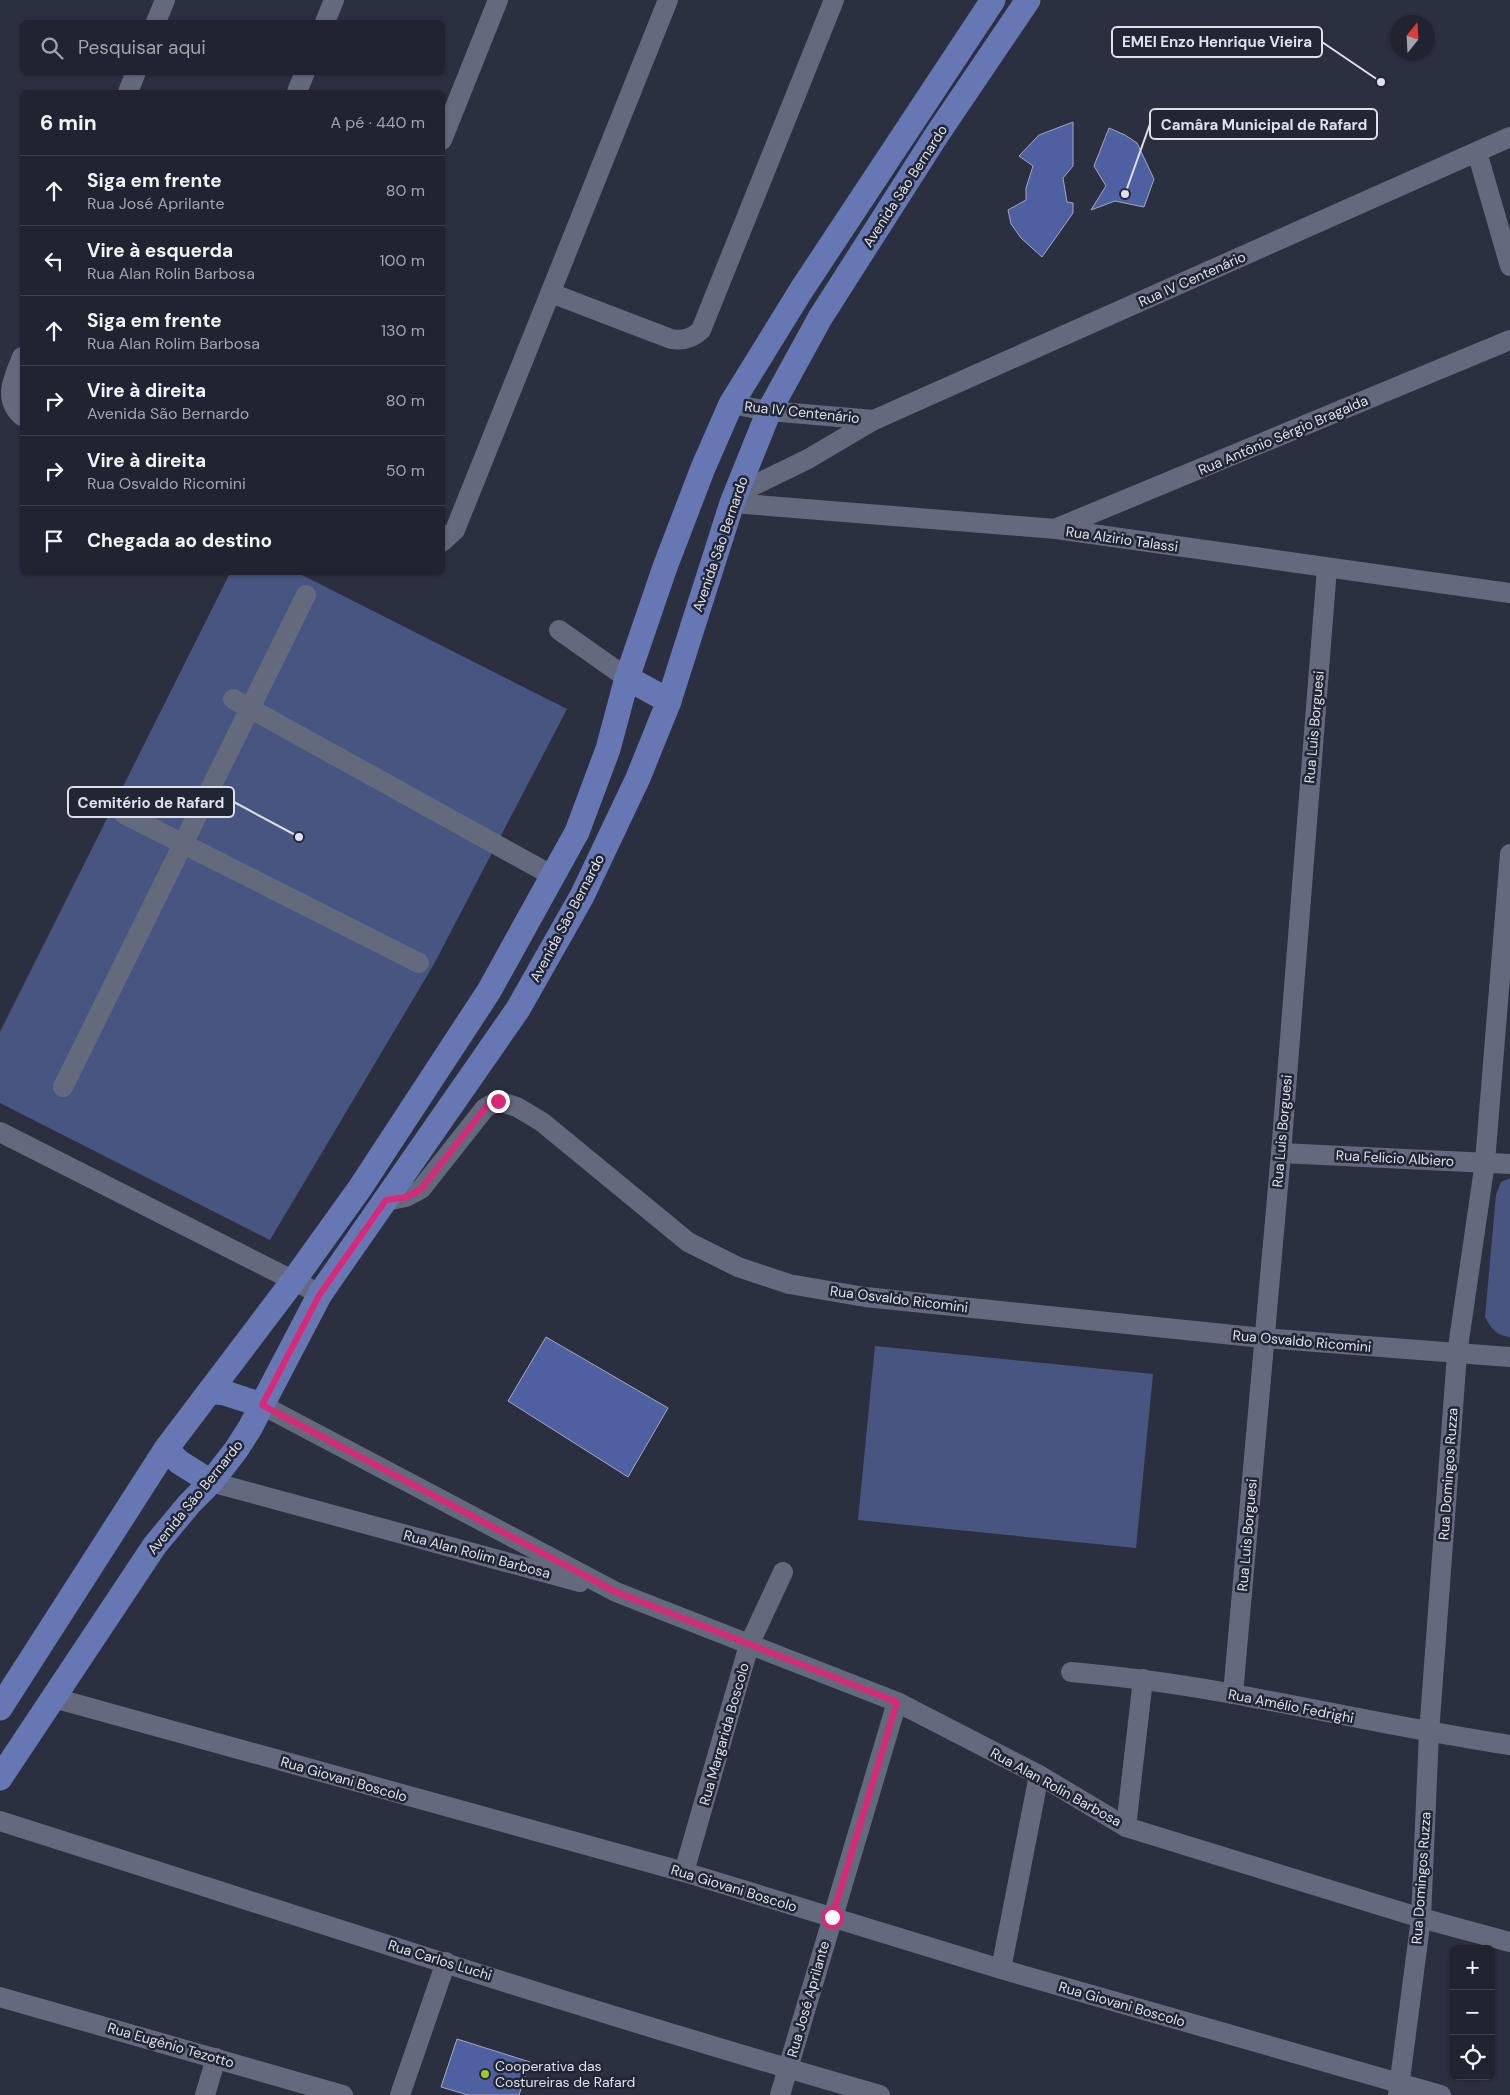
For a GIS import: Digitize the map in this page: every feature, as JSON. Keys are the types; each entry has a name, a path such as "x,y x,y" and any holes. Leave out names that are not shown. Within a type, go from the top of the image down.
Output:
{"main road":[{"path":"0,1708 166,1449 294,1280 360,1188 489,992 581,823 608,749 627,678 665,567 703,468 731,404 802,289 993,0"},
{"name":"Avenida São Bernardo","path":"0,1778 154,1545 211,1482 236,1450 262,1405 320,1294 518,1009 582,896 638,778 669,701 734,499 769,411 820,318 936,136 1028,0"},
{"path":"627,678 669,701"},
{"path":"489,992 518,1009"},
{"path":"210,1391 225,1393 262,1405"},
{"path":"166,1449 179,1462 211,1482"}],"street":[{"path":"157,20 165,0"},
{"path":"326,20 334,0"},
{"path":"445,132 498,0"},
{"path":"445,539 455,530 668,0"},
{"path":"551,293 671,339 685,340 692,338 701,330 834,0"},
{"path":"129,90 135,75"},
{"path":"298,90 304,75"},
{"name":"Rua IV Centenário","path":"734,499 808,460 874,420 1510,137"},
{"path":"1477,152 1510,266"},
{"name":"Rua Antônio Sérgio Bragalda","path":"1056,529 1510,340"},
{"path":"20,363 10,392 14,406 20,414"},
{"name":"Rua IV Centenário","path":"731,404 769,411 874,420"},
{"name":"Rua Alzirio Talassi","path":"734,499 1056,529 1510,593"},
{"name":"Rua Luis Borguesi","path":"1233,1694 1263,1338 1281,1152 1327,568"},
{"path":"63,1087 306,596"},
{"path":"559,630 627,678"},
{"path":"233,699 553,876"},
{"path":"124,814 419,962"},
{"name":"Rua Domingos Ruzza","path":"1399,2090 1421,1918 1429,1733 1457,1354 1486,1162 1510,854"},
{"name":"Rua Osvaldo Ricomini","path":"386,1200 406,1197 421,1189 485,1108 498,1101 517,1107 542,1122 688,1242 738,1267 789,1284 874,1298 1263,1338 1510,1357"},
{"path":"0,1132 320,1294"},
{"name":"Rua Felicio Albiero","path":"1281,1152 1510,1164"},
{"name":"Rua Alan Rolim Barbosa","path":"262,1405 616,1592"},
{"name":"Rua Alan Rolim Barbosa","path":"211,1482 616,1592"},
{"name":"Rua Margarida Boscolo","path":"684,1872 749,1645 783,1572"},
{"name":"Rua Alan Rolin Barbosa","path":"616,1592 897,1702 1039,1775 1126,1827 1421,1918 1510,1942"},
{"name":"Rua Amélio Fedrighi","path":"1071,1672 1143,1679 1233,1694 1429,1733 1510,1745"},
{"path":"1126,1827 1143,1679"},
{"name":"Rua Giovani Boscolo","path":"54,1698 684,1872 1399,2090 1441,2095"},
{"name":"Rua José Aprilante","path":"780,2095 897,1702"},
{"path":"1001,1969 1039,1775"},
{"name":"Rua Carlos Luchi","path":"0,1821 788,2069 880,2095"},
{"path":"400,2095 446,1962"},
{"name":"Rua Eugênio Tezotto","path":"0,1997 342,2095"},
{"path":"205,2095 216,2058"}],"shaded area":[{"path":"229,575 302,575 567,709 434,964 270,1240 0,1103 0,1032"},
{"path":"1510,1178 1510,1337 1495,1331 1485,1317 1496,1195 1501,1182"},
{"path":"875,1346 1153,1374 1136,1548 858,1520"}],"building":[{"path":"1073,122 1073,166 1063,178 1067,202 1073,203 1073,213 1042,257 1021,238 1011,224 1008,210 1026,200 1026,188 1033,166 1019,156 1039,135"},
{"path":"1109,128 1137,143 1154,179 1144,207 1115,201 1091,210 1106,186 1094,166"},
{"path":"546,1337 668,1408 628,1477 508,1401"},
{"name":"Cooperativa das Costureiras de Rafard","path":"457,2039 530,2062 519,2095 468,2095 441,2087"}],"place":[{"name":"EMEI Enzo Henrique Vieira","path":"1381,82"},
{"name":"Camâra Municipal de Rafard","path":"1125,194"},
{"name":"Cemitério de Rafard","path":"299,837"},
{"name":"Cooperativa das Costureiras de Rafard","path":"485,2074"}],"route":[{"path":"498,1101 485,1108 421,1189 406,1197 386,1200 320,1294 262,1405 616,1592 897,1702 832,1917"}]}
